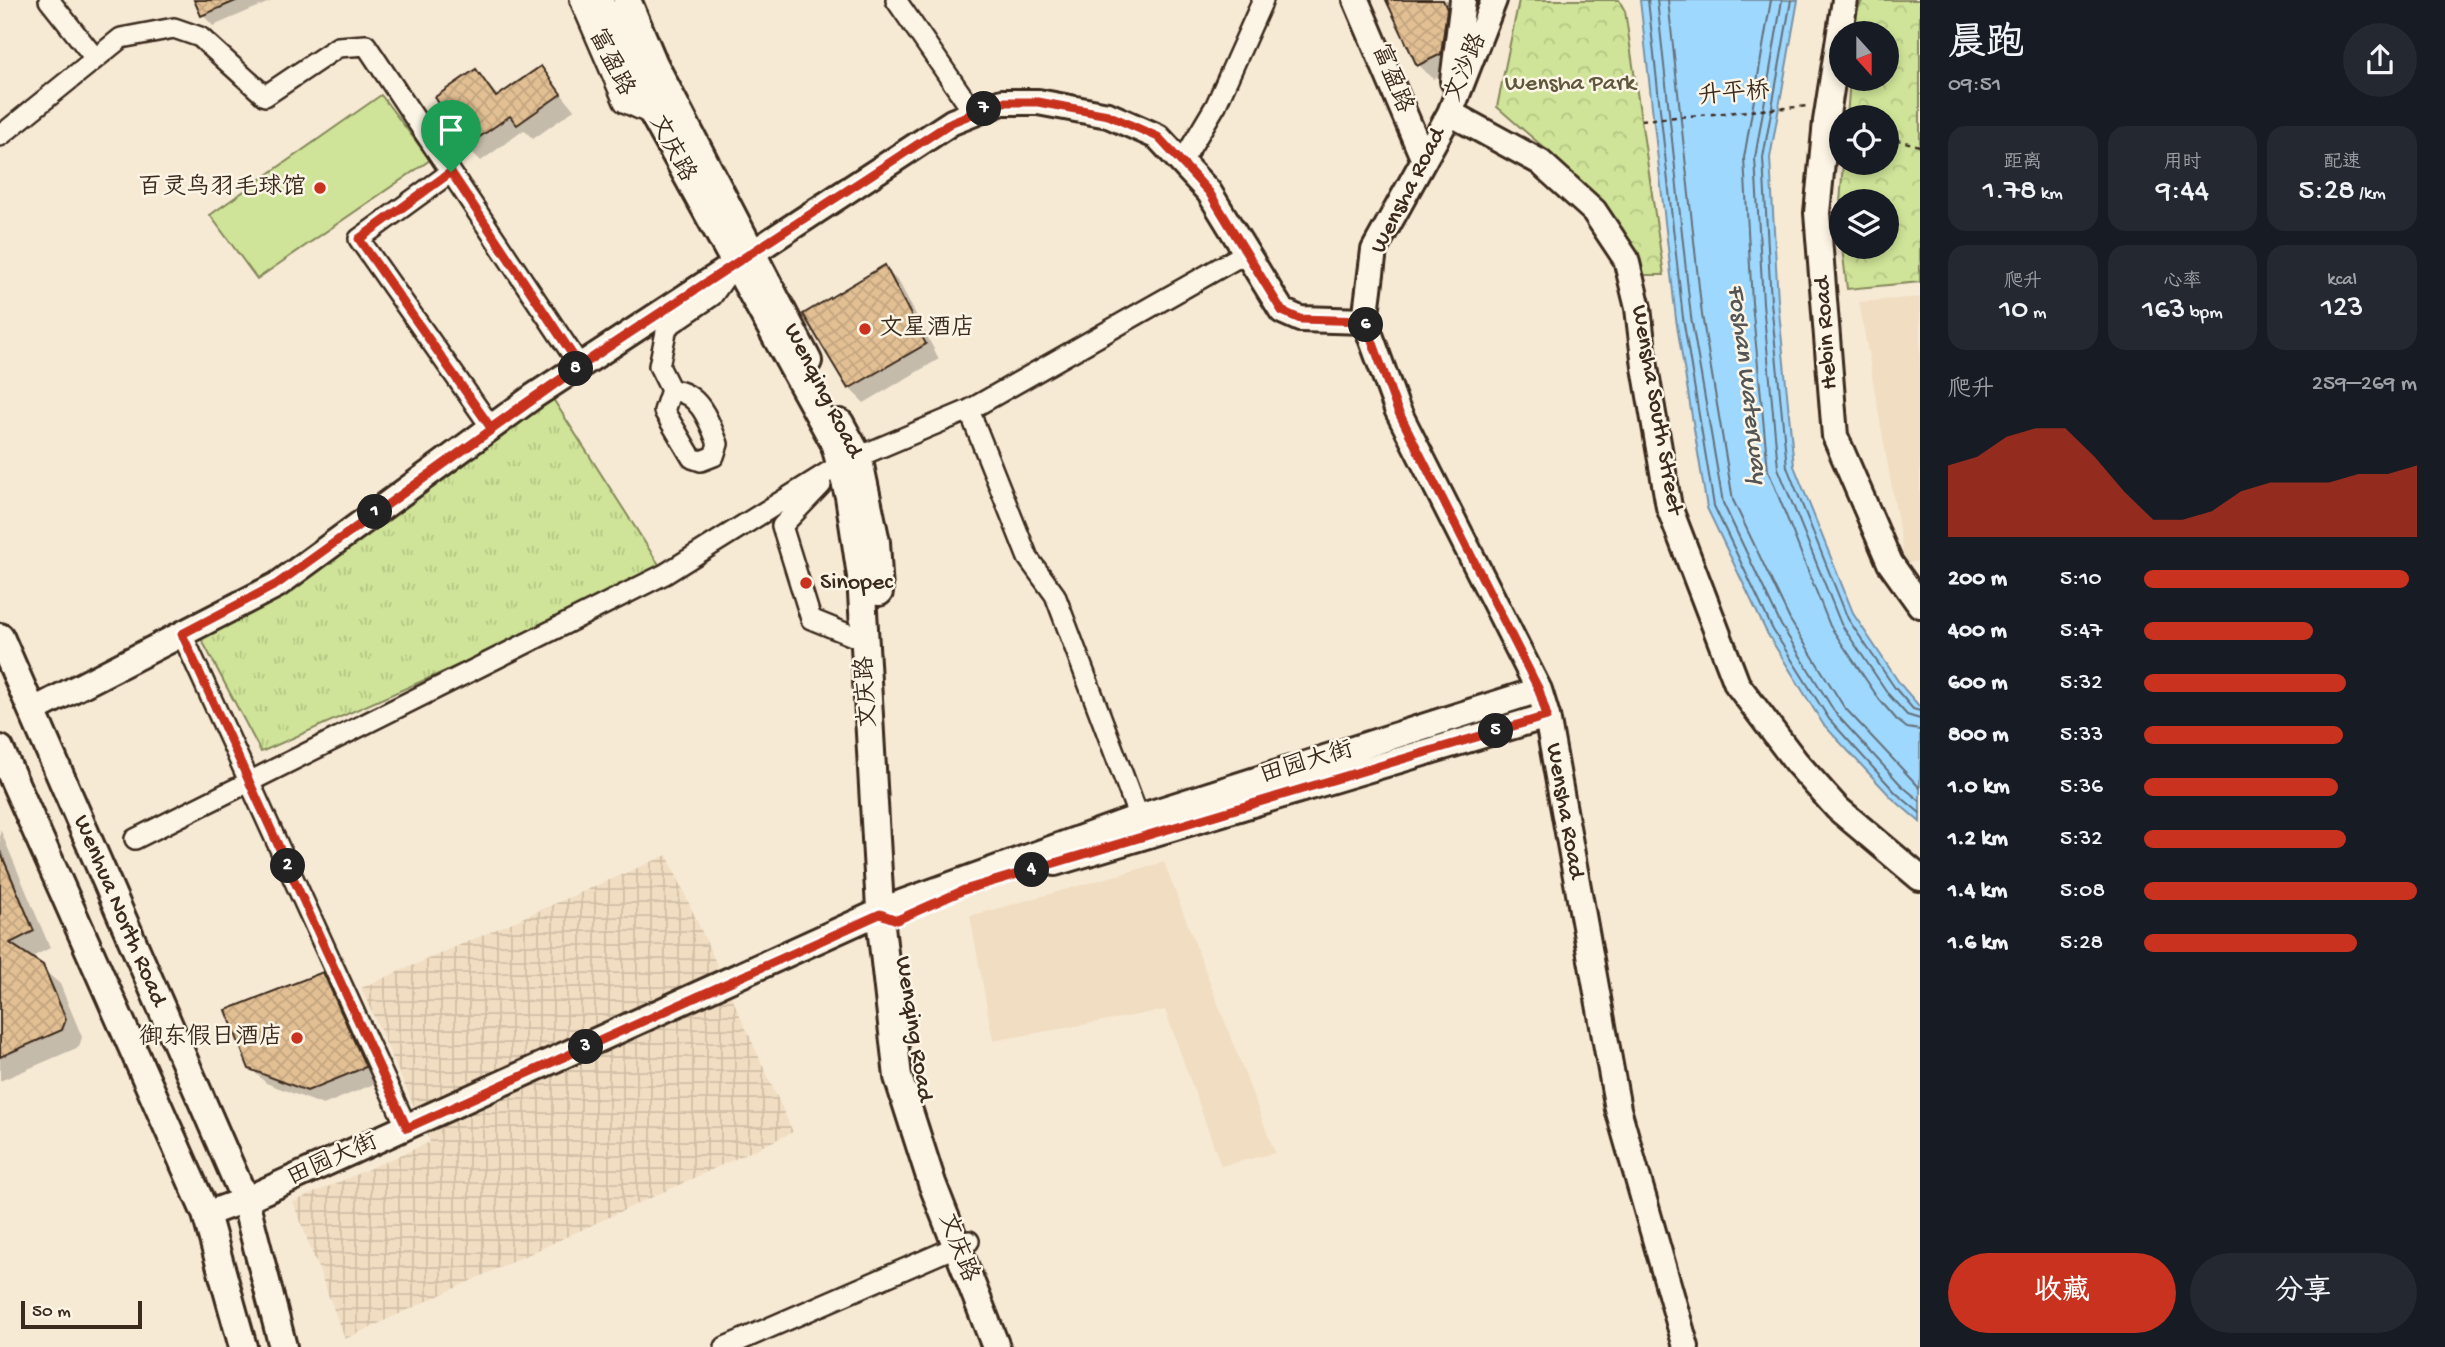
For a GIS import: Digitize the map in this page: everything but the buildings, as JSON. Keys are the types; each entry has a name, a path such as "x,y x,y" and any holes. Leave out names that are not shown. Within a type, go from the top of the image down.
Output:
{"main road":[{"path":"599,0 643,69"},
{"path":"627,0 643,69"},
{"name":"文庆路","path":"643,69 653,115 743,259"},
{"name":"Wenqing Road","path":"643,69 849,460 876,542 891,913 914,1069 963,1243"},
{"name":"文庆路","path":"849,460 849,496 861,576 891,913"},
{"name":"Wenhua North Road","path":"0,637 245,1200 283,1347"},
{"name":"Wenhua North Road","path":"0,749 206,1214 243,1347"},
{"name":"文庆路","path":"963,1243 996,1347"},
{"name":"文庆路","path":"963,1243 1011,1347"}],"street":[{"path":"49,0 95,58"},
{"name":"富盈路","path":"580,0 624,102 653,115"},
{"path":"896,0 974,113"},
{"path":"1182,162 1216,106 1263,0"},
{"name":"富盈路","path":"1356,0 1424,160"},
{"name":"Hebin Road","path":"1845,0 1829,104 1817,213 1835,436 1890,564 1920,605"},
{"name":"文沙路","path":"1450,113 1463,1"},
{"name":"文沙路","path":"1450,113 1494,2"},
{"path":"0,136 121,38 174,28 200,37 265,96 338,47 366,46 580,366"},
{"path":"32,711 277,584 580,366 952,122 1002,102 1038,102 1108,115 1158,137 1209,192 1244,254 1282,311 1300,319 1365,321"},
{"name":"Wensha Road","path":"1450,113 1374,250 1365,321 1397,409 1539,690 1547,716 1618,1109 1686,1347"},
{"name":"Wensha South Street","path":"1450,113 1540,162 1594,211 1626,260 1638,308 1645,367 1669,507 1737,684 1796,762 1837,807 1920,878"},
{"path":"451,172 359,239 491,428"},
{"path":"135,839 665,574 849,460 969,410 1244,254"},
{"path":"671,390 659,366 667,327 712,296 743,259"},
{"path":"969,410 1028,558 1055,595 1142,827"},
{"path":"849,460 782,526 811,619 865,641"},
{"path":"182,634 407,1128"},
{"name":"田园大街","path":"206,1214 245,1200 891,913 1539,690"},
{"name":"田园大街","path":"1142,827 1547,716"},
{"path":"725,1347 963,1243"}],"path":[{"name":"升平桥","path":"1641,120 1829,104"},
{"path":"1899,140 1920,146"}],"shaded area":[{"path":"1920,297 1920,561 1905,563 1859,302"},
{"path":"667,855 793,1132 345,1339 293,1202 430,1142 361,988"},
{"path":"1164,862 1275,1153 1221,1166 1165,1010 993,1041 970,916"}],"green space":[{"name":"Wensha Park","path":"1519,0 1619,0 1625,11 1664,275 1638,275 1597,202 1542,146 1497,107"},
{"path":"1863,0 1920,0 1920,282 1847,289 1843,259 1899,259 1899,189 1841,189 1842,175 1899,175 1899,105 1848,105 1849,91 1899,91 1899,21 1855,21 1856,11"},
{"name":"百灵鸟羽毛球馆","path":"381,95 430,160 257,279 210,215"},
{"path":"546,388 665,574 261,752 195,627"}],"water":[{"name":"Foshan Waterway","path":"1640,0 1798,0 1770,158 1778,301 1794,466 1854,615 1900,684 1920,707 1920,822 1892,798 1823,724 1767,633 1707,508 1676,319"}],"place":[{"name":"百灵鸟羽毛球馆","path":"320,188"},
{"name":"文星酒店","path":"865,329"},
{"name":"Sinopec","path":"806,583"},
{"name":"御东假日酒店","path":"297,1038"}],"route":[{"path":"451,172 359,239 491,428 534,396 546,388 580,366 657,316 952,122 1002,102 1038,102 1108,115 1158,137 1209,192 1251,265 1282,311 1300,319 1365,321 1397,409 1539,690 1547,716 964,890 897,920 880,914 407,1128 182,634 277,584 534,396 580,366 451,172"}]}
